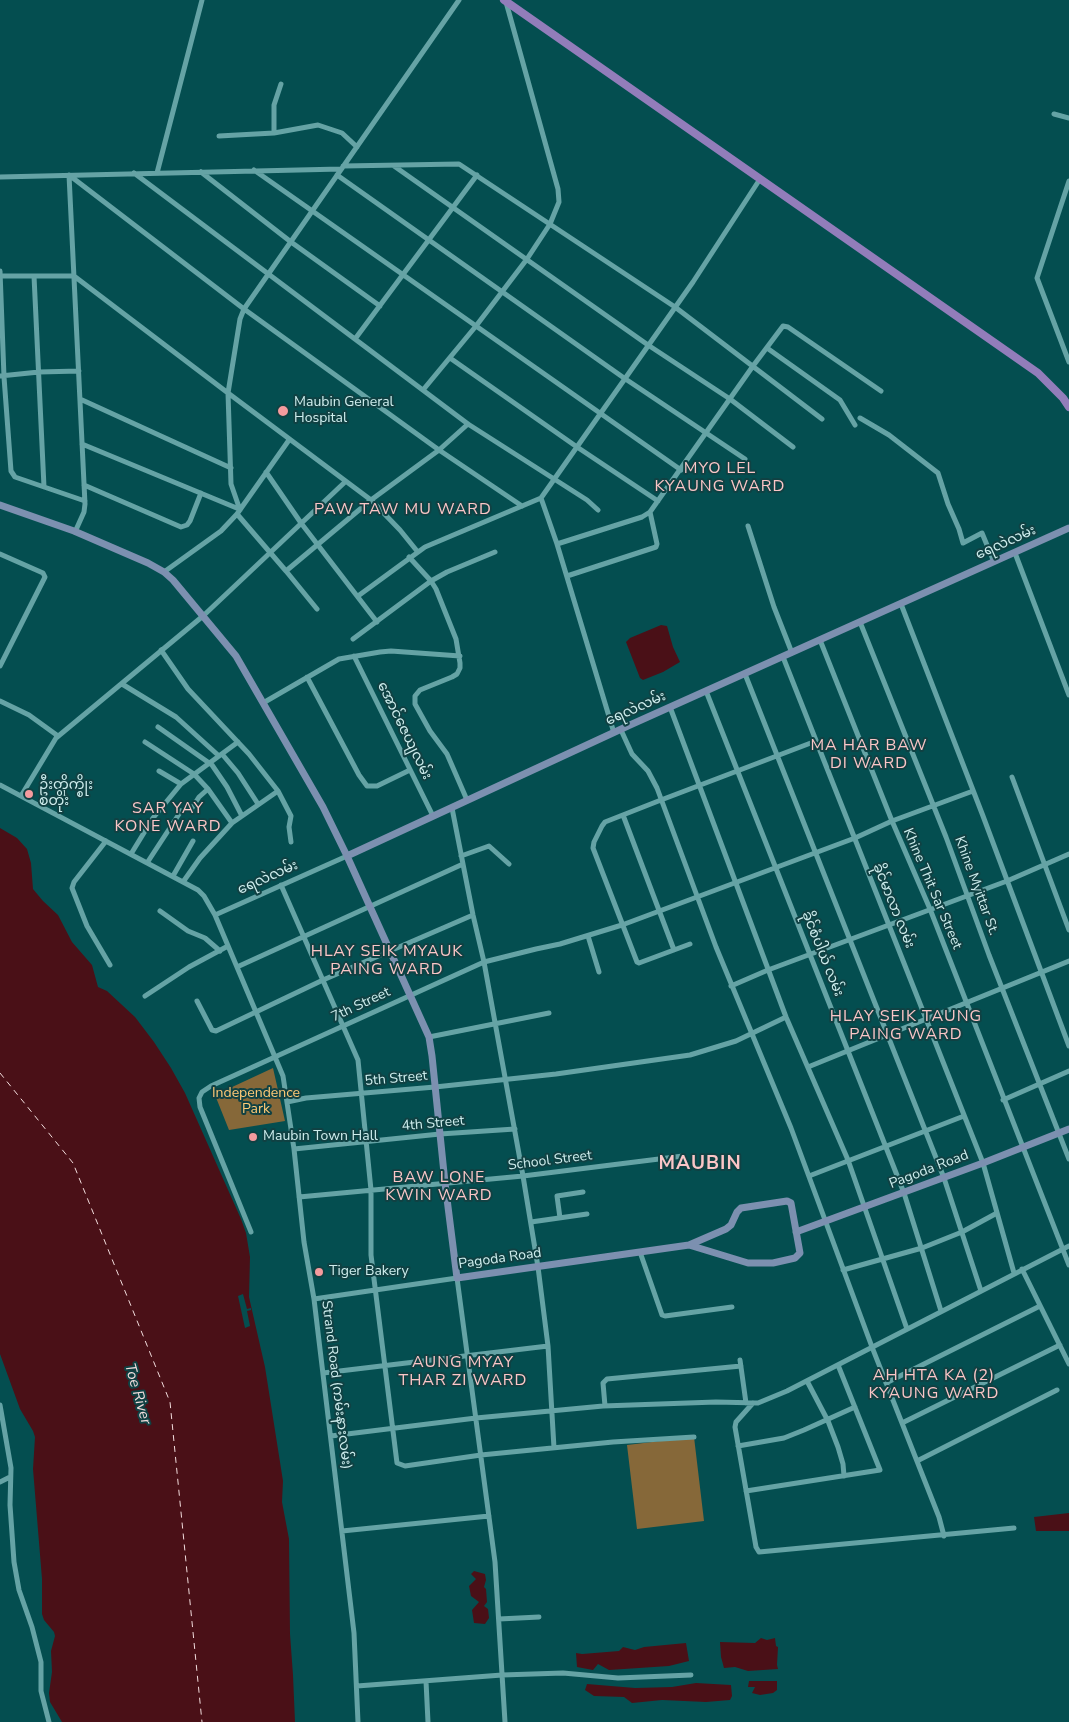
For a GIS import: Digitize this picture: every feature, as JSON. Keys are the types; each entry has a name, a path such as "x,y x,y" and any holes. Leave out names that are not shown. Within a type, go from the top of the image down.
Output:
{"main road":[{"path":"505,1 1038,374 1069,407"},
{"path":"0,505 75,532 148,563 164,572 173,580 236,656 323,807 429,1037 457,1278"},
{"name":"ရေလဲလမ်း","path":"347,856 706,691 1069,530"},
{"name":"Pagoda Road","path":"796,1232 865,1208 1069,1129"},
{"name":"Pagoda Road","path":"457,1278 689,1245 726,1229 731,1224 736,1212 741,1208 787,1201 791,1203 800,1253 798,1256 773,1263 743,1262 689,1245"}],"street":[{"path":"158,173 202,0"},
{"path":"318,609 239,512 231,484 228,393 240,320 244,309 459,0"},
{"path":"423,390 476,326 527,259 550,224 559,202 558,189 505,1"},
{"path":"274,133 274,105 282,84"},
{"path":"1054,114 1069,118"},
{"path":"219,136 274,133 318,125 342,133 357,147"},
{"path":"0,177 459,164 675,307 822,419"},
{"path":"394,165 648,345 730,399 793,447"},
{"path":"254,170 681,470"},
{"path":"201,172 291,242 380,306"},
{"path":"134,173 468,424 587,500 598,510"},
{"path":"69,175 85,501 84,512 75,532"},
{"path":"69,175 244,309 438,450 522,506"},
{"path":"337,175 624,378 744,459"},
{"path":"355,340 476,175"},
{"path":"358,596 409,557 430,544 541,498 675,307 760,179"},
{"path":"1069,181 1037,278 1069,362"},
{"path":"0,272 2,376 11,472 15,477 85,501"},
{"path":"0,276 74,276 371,500 400,530 417,552"},
{"path":"34,276 44,487"},
{"path":"557,544 642,517 650,512 753,366 781,328 785,326 881,391"},
{"path":"767,348 840,400 855,425"},
{"path":"450,358 658,501"},
{"path":"2,376 39,372 79,371"},
{"path":"80,399 231,468"},
{"path":"860,418 889,435 938,473 963,543 982,533 994,562"},
{"path":"286,570 371,500 438,450 468,424"},
{"path":"164,572 221,531 239,512 289,440"},
{"path":"82,444 201,493 239,512"},
{"path":"266,472 301,523 377,622"},
{"path":"21,796 58,736 203,616 345,482"},
{"path":"84,485 181,527 187,525 190,521 201,493"},
{"path":"541,498 618,731 632,754 648,771 661,800 731,986 791,1128 872,1347 940,1518 944,1536"},
{"path":"567,576 656,547 650,512"},
{"path":"748,526 774,606 792,653"},
{"path":"353,639 431,581 447,572 495,552"},
{"path":"1015,553 1069,695"},
{"path":"0,554 43,573 45,577 0,666"},
{"path":"409,557 436,589 456,639 460,656 460,668 457,674 420,690 415,696 415,704 430,731 447,754 467,800"},
{"path":"901,604 1069,1046"},
{"name":"Khine Myittar St.","path":"860,622 934,805 1002,989 1069,1159"},
{"name":"Khine Thit Sar Street","path":"820,640 892,821 930,909 1069,1265"},
{"path":"161,650 188,689 238,742 278,791 291,816 289,827 290,842"},
{"path":"263,703 339,659 391,651 460,656"},
{"name":"အောင်ဇေယျလမ်း","path":"354,656 433,816"},
{"name":"ခိုင်မာလာ လမ်း","path":"783,657 983,1163 1014,1274"},
{"path":"745,674 944,1178 981,1291"},
{"path":"307,677 359,775 367,786 377,786 410,770"},
{"path":"122,684 176,717 220,755 238,773 258,804"},
{"name":"ခိုင်စံပါယ် လမ်း","path":"706,691 886,1145 904,1193 941,1311"},
{"path":"0,701 29,715 58,736"},
{"path":"670,708 786,1017 848,1160 908,1329"},
{"path":"158,727 212,765 228,787 242,816"},
{"path":"690,944 638,963 593,845 603,824 816,741"},
{"path":"145,742 194,774 208,789 232,823"},
{"path":"131,854 154,818 181,784 238,742"},
{"path":"159,771 181,784"},
{"path":"1012,777 1069,930"},
{"name":"Strand Road (ကမ်းနားလမ်း)","path":"0,785 198,890 204,896 215,915 276,1057 283,1076 288,1102 304,1242 314,1299 331,1436 354,1633 358,1722"},
{"path":"192,808 199,797 208,789"},
{"path":"184,882 200,858 232,823 278,791"},
{"name":"7th Street","path":"250,1232 200,1107 199,1098 202,1092 211,1086 484,962 536,948 560,944 622,925 973,791"},
{"path":"452,808 484,962 531,1222 548,1346 554,1448"},
{"path":"147,863 181,811"},
{"path":"623,816 674,950"},
{"path":"106,841 74,882 72,888 88,926 110,965"},
{"path":"173,876 193,841"},
{"path":"461,856 489,846 509,864"},
{"path":"731,986 810,954 1007,881 1069,854"},
{"name":"ရေလဲလမ်း","path":"215,915 347,856"},
{"path":"237,967 463,864"},
{"path":"281,885 358,1060 370,1190 371,1255 397,1462 405,1466 481,1455 613,1442 694,1437"},
{"path":"160,911 188,930 205,938 220,951"},
{"path":"197,1001 214,1031 389,950 473,915"},
{"path":"588,936 599,972"},
{"path":"146,996 176,975 228,946"},
{"path":"808,1067 1069,961"},
{"path":"429,1037 549,1014"},
{"name":"5th Street","path":"288,1102 306,1098 556,1074 690,1055 736,1041 786,1017"},
{"path":"1004,1100 1069,1071"},
{"path":"809,1176 964,1116"},
{"name":"4th Street","path":"294,1149 440,1134 515,1129"},
{"name":"School Street","path":"299,1197 523,1176 683,1156"},
{"path":"560,1218 557,1196 583,1192"},
{"path":"843,1270 922,1248 962,1232 997,1213"},
{"path":"531,1222 587,1214"},
{"path":"331,1436 476,1418 605,1406 758,1402 807,1381 1069,1246"},
{"path":"640,1252 662,1315 732,1307"},
{"path":"1022,1269 1069,1364"},
{"path":"457,1278 495,1562 504,1722"},
{"name":"Pagoda Road","path":"314,1299 457,1278"},
{"path":"886,1383 1040,1306"},
{"path":"902,1423 1060,1345"},
{"path":"323,1373 548,1346"},
{"path":"605,1406 603,1383 607,1379 741,1363 746,1403"},
{"path":"746,1491 880,1471 881,1469 838,1365"},
{"path":"807,1381 827,1420 838,1447 844,1476"},
{"path":"917,1461 1057,1390"},
{"path":"753,1403 736,1422 735,1427 756,1547 759,1552 1014,1528"},
{"path":"0,1405 11,1468 10,1504 14,1562 19,1590 32,1627 41,1662 40,1690 49,1722"},
{"path":"738,1446 784,1438 855,1407"},
{"path":"0,1482 10,1477"},
{"path":"342,1531 489,1516"},
{"path":"498,1619 539,1617"},
{"path":"357,1686 502,1675 563,1673 618,1678 691,1675"},
{"path":"426,1681 428,1722"}],"green space":[{"name":"Independence Park","path":"273,1068 285,1121 229,1130 215,1095"},
{"path":"694,1437 704,1521 637,1529 627,1445"}],"water":[{"path":"661,625 667,626 680,662 663,672 643,680 640,678 626,642 630,638"},
{"name":"Toe River","path":"0,828 17,838 27,849 31,863 33,889 58,915 72,942 92,965 98,987 107,991 135,1017 171,1068 185,1093 246,1233 250,1257 249,1297 265,1367 283,1481 282,1502 289,1539 290,1634 295,1722 62,1722 50,1702 51,1651 55,1636 42,1614 42,1579 33,1469 35,1437 20,1409 0,1354"},
{"path":"1069,1513 1069,1531 1036,1531 1034,1517"},
{"path":"474,1571 485,1574 484,1587 486,1589 487,1602 484,1606 488,1609 489,1618 485,1624 474,1623 472,1610 479,1602 471,1596 469,1586 476,1579 471,1574"},
{"path":"761,1638 767,1640 775,1638 776,1646 778,1647 778,1669 748,1671 735,1667 724,1668 720,1642 755,1643"},
{"path":"686,1643 689,1661 669,1666 609,1670 598,1664 593,1670 577,1667 576,1653 619,1651 623,1647 635,1650 644,1647"},
{"path":"749,1681 777,1681 777,1690 773,1693 760,1695 752,1693 755,1687 748,1687"},
{"path":"696,1683 731,1685 732,1696 730,1700 706,1702 662,1700 632,1703 624,1697 594,1696 585,1690 587,1684 635,1688 672,1687"}],"pier":[{"path":"243,1294 247,1309 251,1308 251,1310 247,1311 250,1326 245,1328 238,1296"}],"ferry route":[{"path":"0,1073 73,1163 170,1402 202,1722"}],"place":[{"name":"Maubin General Hospital","path":"283,411"},
{"name":"ဦးတိုက္စိုး စတိုး","path":"29,794"},
{"name":"Maubin Town Hall","path":"253,1137"},
{"name":"Tiger Bakery","path":"319,1272"}],"district":[{"name":"MYO LEL KYAUNG WARD","path":"720,478"},
{"name":"PAW TAW MU WARD","path":"403,510"},
{"name":"MA HAR BAW DI WARD","path":"869,755"},
{"name":"SAR YAY KONE WARD","path":"168,818"},
{"name":"HLAY SEIK MYAUK PAING WARD","path":"387,961"},
{"name":"HLAY SEIK TAUNG PAING WARD","path":"906,1026"},
{"name":"MAUBIN","path":"700,1164"},
{"name":"BAW LONE KWIN WARD","path":"439,1187"},
{"name":"AUNG MYAY THAR ZI WARD","path":"463,1372"},
{"name":"AH HTA KA (2) KYAUNG WARD","path":"934,1385"}]}
